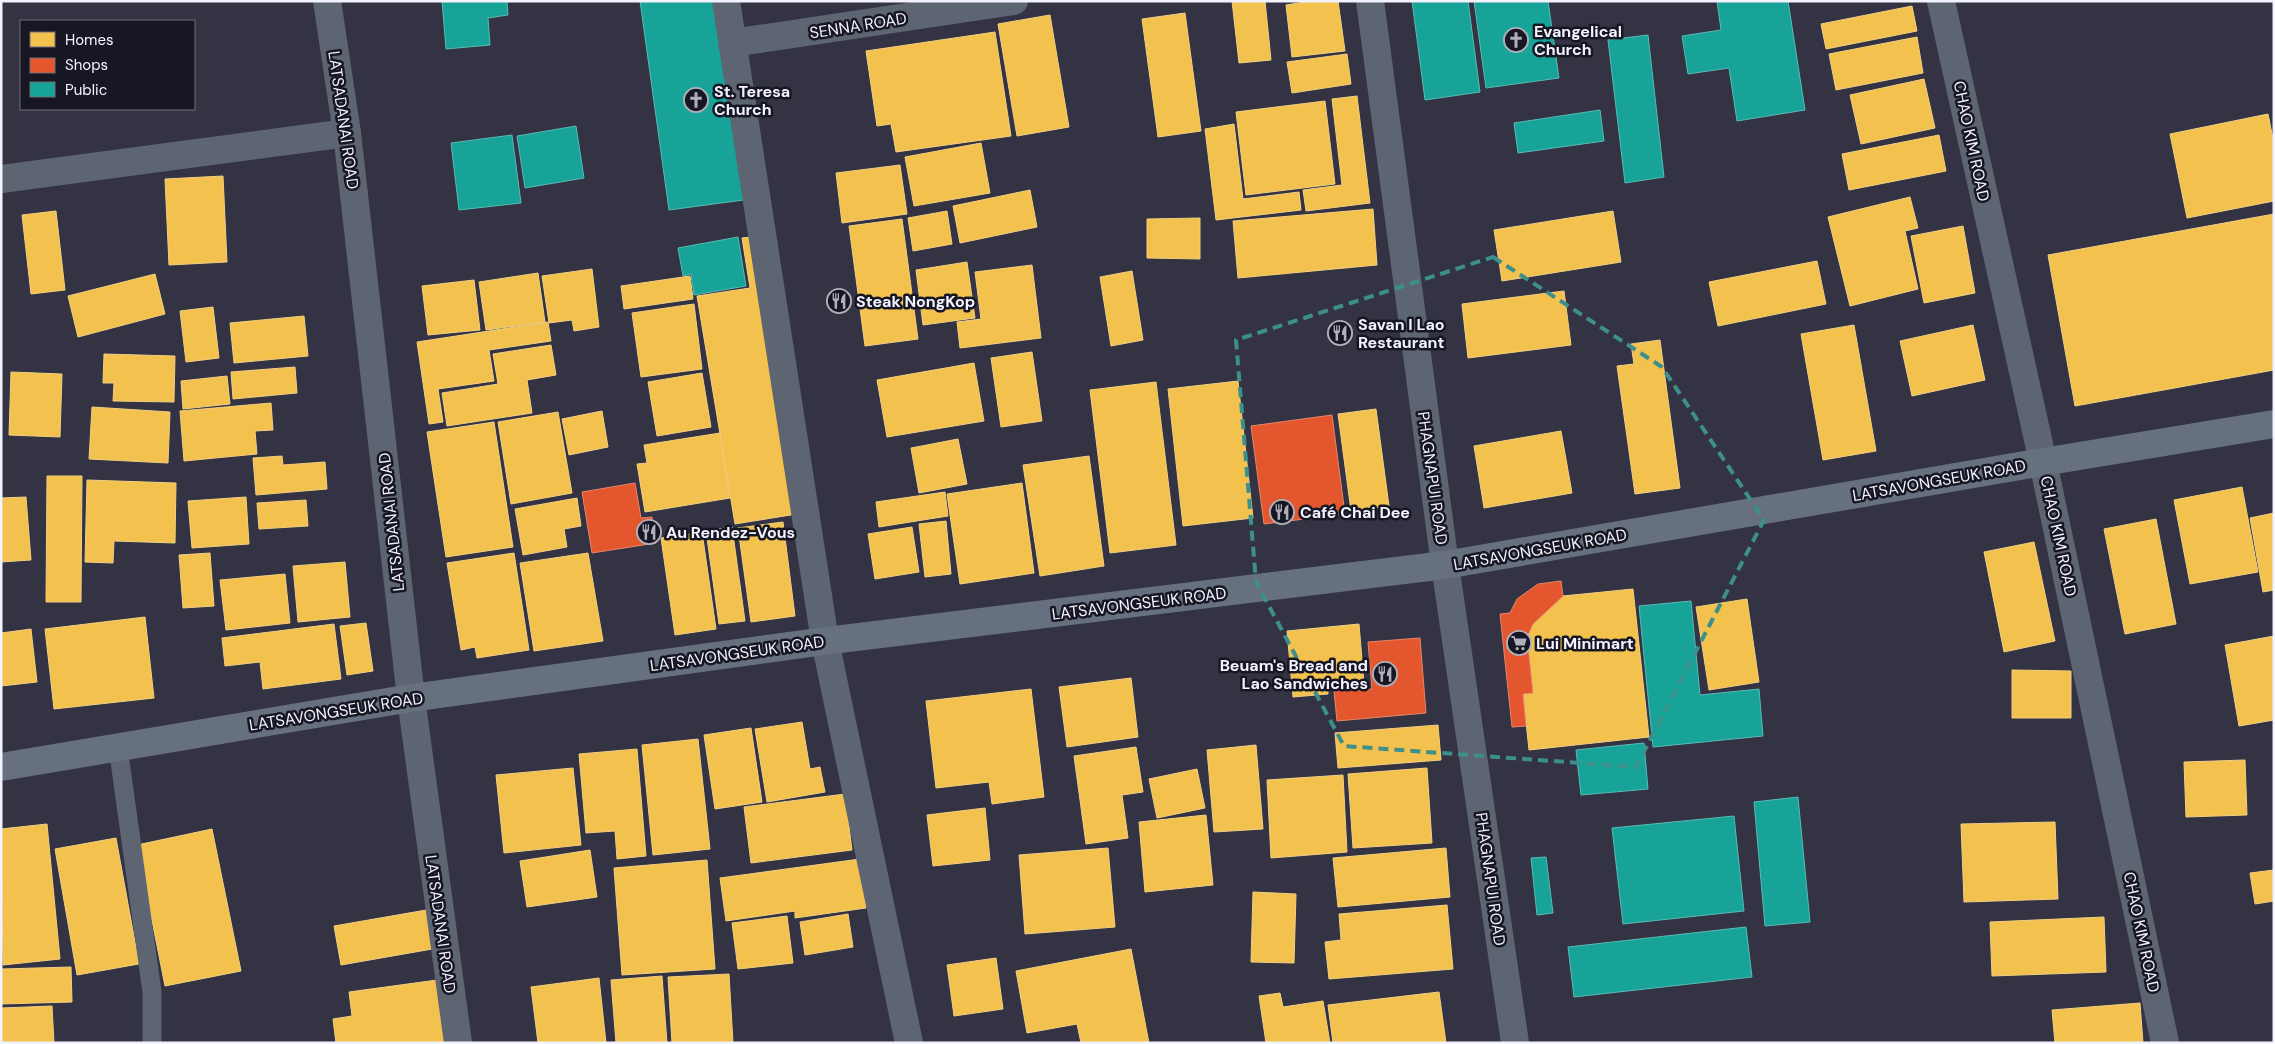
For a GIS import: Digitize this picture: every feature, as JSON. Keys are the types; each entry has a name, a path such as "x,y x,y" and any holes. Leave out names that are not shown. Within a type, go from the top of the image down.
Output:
{"street":[{"name":"LATSADANAI ROAD","path":"327,1 347,133 411,698 458,1043"},
{"path":"726,1 825,641 909,1043"},
{"name":"SENNA ROAD","path":"732,43 1014,1"},
{"name":"PHAGNAPUI ROAD","path":"1370,1 1445,565 1515,1043"},
{"name":"CHAO KIM ROAD","path":"1941,1 2043,462 2166,1043"},
{"path":"1,179 347,133"},
{"name":"LATSAVONGSEUK ROAD","path":"1,767 411,698 825,641 1445,565 2274,424"}],"lane":[{"path":"118,747 152,992 152,1043"}],"highlighted area":[{"path":"1493,257 1662,367 1764,520 1636,767 1344,746 1256,582 1236,340"}],"building: Homes":[{"path":"1232,1 1265,1 1271,60 1239,63"},
{"path":"1311,1 1338,1 1345,51 1292,57 1286,5"},
{"path":"1912,6 1917,31 1826,49 1821,24"},
{"path":"1185,13 1201,131 1158,137 1142,19"},
{"path":"1050,15 1069,127 1017,136 998,24"},
{"path":"995,32 1011,136 896,152 891,124 877,126 866,51"},
{"path":"1917,37 1923,73 1836,90 1829,54"},
{"path":"1347,54 1351,84 1292,93 1287,62"},
{"path":"1924,79 1935,128 1861,144 1850,95"},
{"path":"1357,96 1370,203 1306,211 1303,190 1342,185 1332,99"},
{"path":"1325,101 1335,184 1246,195 1236,112"},
{"path":"2268,114 2274,144 2274,201 2187,218 2170,134"},
{"path":"1234,124 1243,199 1299,192 1301,210 1216,220 1205,129"},
{"path":"1939,135 1946,171 1849,190 1842,154"},
{"path":"981,143 990,193 914,206 905,157"},
{"path":"900,165 907,214 842,223 836,173"},
{"path":"223,176 227,262 169,265 165,179"},
{"path":"1030,190 1037,227 960,243 953,206"},
{"path":"1910,197 1918,228 1905,231 1918,289 1850,306 1828,217"},
{"path":"1373,209 1377,265 1238,278 1233,221"},
{"path":"56,211 65,290 31,294 22,215"},
{"path":"947,211 952,244 913,251 908,218"},
{"path":"1613,211 1621,262 1502,281 1494,230"},
{"path":"2274,214 2274,370 2075,406 2048,255"},
{"path":"1200,218 1200,259 1147,258 1147,219"},
{"path":"902,219 918,339 865,346 849,226"},
{"path":"1963,226 1975,293 1924,303 1911,236"},
{"path":"758,236 803,513 735,524 697,296 750,288 742,238"},
{"path":"1817,261 1826,304 1718,326 1709,282"},
{"path":"967,262 975,318 923,325 916,270"},
{"path":"1032,265 1041,338 960,348 957,322 981,319 975,272"},
{"path":"592,269 599,327 574,331 572,320 549,323 542,276"},
{"path":"1132,271 1143,340 1111,346 1100,277"},
{"path":"538,273 545,322 486,330 479,282"},
{"path":"155,274 165,314 78,337 68,296"},
{"path":"690,276 693,299 624,309 621,286"},
{"path":"474,280 480,330 428,335 422,286"},
{"path":"1564,291 1571,345 1468,358 1462,304"},
{"path":"694,304 702,369 641,377 632,313"},
{"path":"213,307 219,358 186,362 180,311"},
{"path":"304,316 308,356 234,363 230,323"},
{"path":"548,322 551,341 489,350 494,381 438,389 443,422 429,424 417,342"},
{"path":"1854,325 1876,451 1823,460 1801,334"},
{"path":"1973,325 1985,380 1912,396 1900,341"},
{"path":"1660,340 1680,488 1635,494 1617,366 1634,364 1631,344"},
{"path":"551,345 556,375 527,380 532,413 447,426 442,393 498,384 493,354"},
{"path":"1032,352 1042,421 1001,427 991,358"},
{"path":"104,354 175,356 174,402 113,401 114,383 103,383"},
{"path":"974,363 984,421 887,437 877,380"},
{"path":"295,367 297,393 233,399 231,372"},
{"path":"11,372 62,374 60,437 9,435"},
{"path":"702,373 711,427 657,436 648,382"},
{"path":"227,376 230,404 183,409 181,381"},
{"path":"1238,381 1253,518 1183,526 1168,389"},
{"path":"1156,382 1176,545 1110,553 1090,390"},
{"path":"271,403 273,430 255,431 257,454 184,461 180,411"},
{"path":"92,407 170,412 168,463 89,459"},
{"path":"1376,409 1389,506 1351,511 1338,414"},
{"path":"602,411 608,447 569,455 562,419"},
{"path":"558,412 572,493 511,504 498,422"},
{"path":"494,422 513,547 446,557 427,432"},
{"path":"1561,431 1572,493 1484,508 1474,446"},
{"path":"720,433 730,498 645,512 637,464 647,463 644,445"},
{"path":"958,439 967,484 919,493 911,448"},
{"path":"282,456 283,465 325,462 327,489 256,495 253,458"},
{"path":"1089,456 1104,566 1040,576 1023,465"},
{"path":"47,476 82,476 81,602 46,602"},
{"path":"87,480 176,483 175,543 114,541 113,563 85,562"},
{"path":"1022,483 1034,573 960,584 947,494"},
{"path":"2242,487 2258,572 2190,584 2174,500"},
{"path":"945,492 948,516 879,527 876,502"},
{"path":"26,497 31,560 1,562 1,498"},
{"path":"246,497 249,544 192,548 188,501"},
{"path":"577,498 581,526 564,529 567,547 523,555 515,509"},
{"path":"306,500 308,526 259,529 257,503"},
{"path":"2274,513 2274,590 2263,592 2250,518"},
{"path":"2156,519 2176,624 2125,634 2104,529"},
{"path":"946,521 951,574 925,577 919,524"},
{"path":"783,522 795,616 751,622 738,528"},
{"path":"732,527 745,621 719,624 706,531"},
{"path":"912,527 919,572 875,579 868,534"},
{"path":"702,532 716,629 675,635 661,538"},
{"path":"2034,542 2055,641 2004,652 1984,552"},
{"path":"210,553 214,606 183,608 179,555"},
{"path":"514,553 529,650 477,658 475,647 461,650 447,563"},
{"path":"588,553 603,641 534,651 520,563"},
{"path":"345,562 350,617 298,622 293,566"},
{"path":"285,574 290,623 226,630 220,580"},
{"path":"1633,589 1649,737 1529,750 1523,694 1533,693 1527,637 1533,624 1563,596"},
{"path":"1747,599 1759,682 1709,690 1696,607"},
{"path":"145,617 154,698 54,709 45,629"},
{"path":"366,623 373,671 347,675 340,626"},
{"path":"334,624 341,679 263,689 260,662 225,666 222,638"},
{"path":"1359,624 1364,684 1328,688 1328,694 1293,697 1287,631"},
{"path":"31,629 37,682 1,686 1,633"},
{"path":"2274,636 2274,720 2239,726 2225,645"},
{"path":"2012,670 2071,671 2071,718 2012,718"},
{"path":"1131,678 1138,737 1067,747 1059,687"},
{"path":"1031,689 1044,797 992,804 989,782 936,788 926,701"},
{"path":"802,722 810,769 820,767 825,792 767,802 755,729"},
{"path":"1438,725 1441,760 1338,768 1335,733"},
{"path":"751,728 762,802 715,809 704,735"},
{"path":"698,739 710,849 653,855 642,745"},
{"path":"1256,745 1263,829 1214,832 1207,750"},
{"path":"1136,747 1143,792 1122,795 1128,838 1086,844 1074,756"},
{"path":"637,749 646,856 617,859 615,831 586,833 579,754"},
{"path":"2245,760 2247,815 2186,817 2184,762"},
{"path":"573,768 581,845 504,853 496,775"},
{"path":"1427,768 1432,843 1353,848 1348,774"},
{"path":"1197,769 1205,808 1157,818 1149,779"},
{"path":"1343,775 1347,852 1271,858 1267,780"},
{"path":"845,794 852,850 751,863 744,807"},
{"path":"985,808 990,860 933,866 927,815"},
{"path":"1206,815 1213,885 1145,892 1139,822"},
{"path":"2055,822 2058,899 1964,902 1961,824"},
{"path":"47,824 60,959 3,965 1,829"},
{"path":"212,829 241,971 165,986 137,845"},
{"path":"116,838 139,964 77,975 55,849"},
{"path":"1108,848 1115,927 1025,934 1019,855"},
{"path":"1446,848 1450,897 1338,907 1333,858"},
{"path":"590,850 597,897 527,907 520,861"},
{"path":"860,859 866,908 795,918 795,911 726,921 720,878"},
{"path":"707,860 715,969 622,975 614,868"},
{"path":"2274,870 2274,901 2255,904 2250,873"},
{"path":"1253,892 1296,894 1294,963 1251,962"},
{"path":"1447,905 1453,969 1329,979 1325,942 1341,940 1339,914"},
{"path":"432,909 438,948 341,965 334,926"},
{"path":"848,914 853,947 805,955 800,922"},
{"path":"787,916 793,963 738,969 732,923"},
{"path":"2104,917 2106,972 1992,976 1990,922"},
{"path":"1131,949 1149,1043 1081,1043 1077,1024 1027,1033 1016,971"},
{"path":"996,958 1003,1009 954,1016 947,965"},
{"path":"71,967 72,1002 1,1004 1,969"},
{"path":"729,974 733,1043 672,1043 668,977"},
{"path":"662,976 667,1043 616,1043 611,980"},
{"path":"599,978 606,1043 538,1043 531,987"},
{"path":"437,980 445,1043 336,1043 333,1019 352,1016 349,992"},
{"path":"1439,992 1446,1043 1333,1043 1328,1005"},
{"path":"1280,993 1283,1007 1323,1001 1330,1043 1266,1043 1259,996"},
{"path":"2140,1003 2143,1043 2055,1043 2052,1010"},
{"path":"52,1006 54,1043 1,1043 1,1008"}],"building: Shops":[{"path":"1332,415 1345,514 1264,524 1251,426"},
{"path":"635,483 641,518 652,517 656,543 592,553 582,492"},
{"path":"1561,581 1563,596 1533,624 1527,637 1533,693 1523,694 1526,726 1512,727 1500,614 1510,613 1517,599 1538,584"},
{"path":"1420,638 1426,713 1337,721 1334,691 1372,689 1368,642"}],"building: Public":[{"path":"442,1 507,1 508,15 488,18 490,45 446,49"},
{"name":"St. Teresa Church","path":"640,1 723,1 751,199 669,210"},
{"path":"1412,1 1468,1 1480,92 1425,100"},
{"name":"Evangelical Church","path":"1474,1 1548,1 1559,78 1486,88"},
{"path":"1717,1 1788,1 1805,110 1737,121 1729,68 1688,74 1682,36 1721,30"},
{"path":"1648,35 1664,177 1625,183 1608,40"},
{"path":"1600,110 1604,141 1518,153 1514,123"},
{"path":"576,126 584,178 525,188 517,136"},
{"path":"512,135 521,203 459,210 451,143"},
{"path":"738,237 746,286 694,295 691,274 683,276 678,248"},
{"path":"1691,601 1700,695 1759,689 1763,736 1653,747 1639,606"},
{"path":"1644,743 1648,789 1581,795 1576,750"},
{"path":"1798,797 1810,922 1765,926 1754,802"},
{"path":"1734,816 1744,911 1623,924 1612,828"},
{"path":"1546,857 1553,913 1537,915 1531,858"},
{"path":"1746,927 1752,977 1574,997 1568,947"}],"place":[{"name":"Evangelical Church","path":"1516,40"},
{"name":"St. Teresa Church","path":"696,100"},
{"name":"Steak NongKop","path":"839,301"},
{"name":"Savan I Lao Restaurant","path":"1340,333"},
{"name":"Café Chai Dee","path":"1282,512"},
{"name":"Au Rendez-Vous","path":"649,532"},
{"name":"Lui Minimart","path":"1519,643"},
{"name":"Beuam's Bread and Lao Sandwiches","path":"1385,674"}]}
